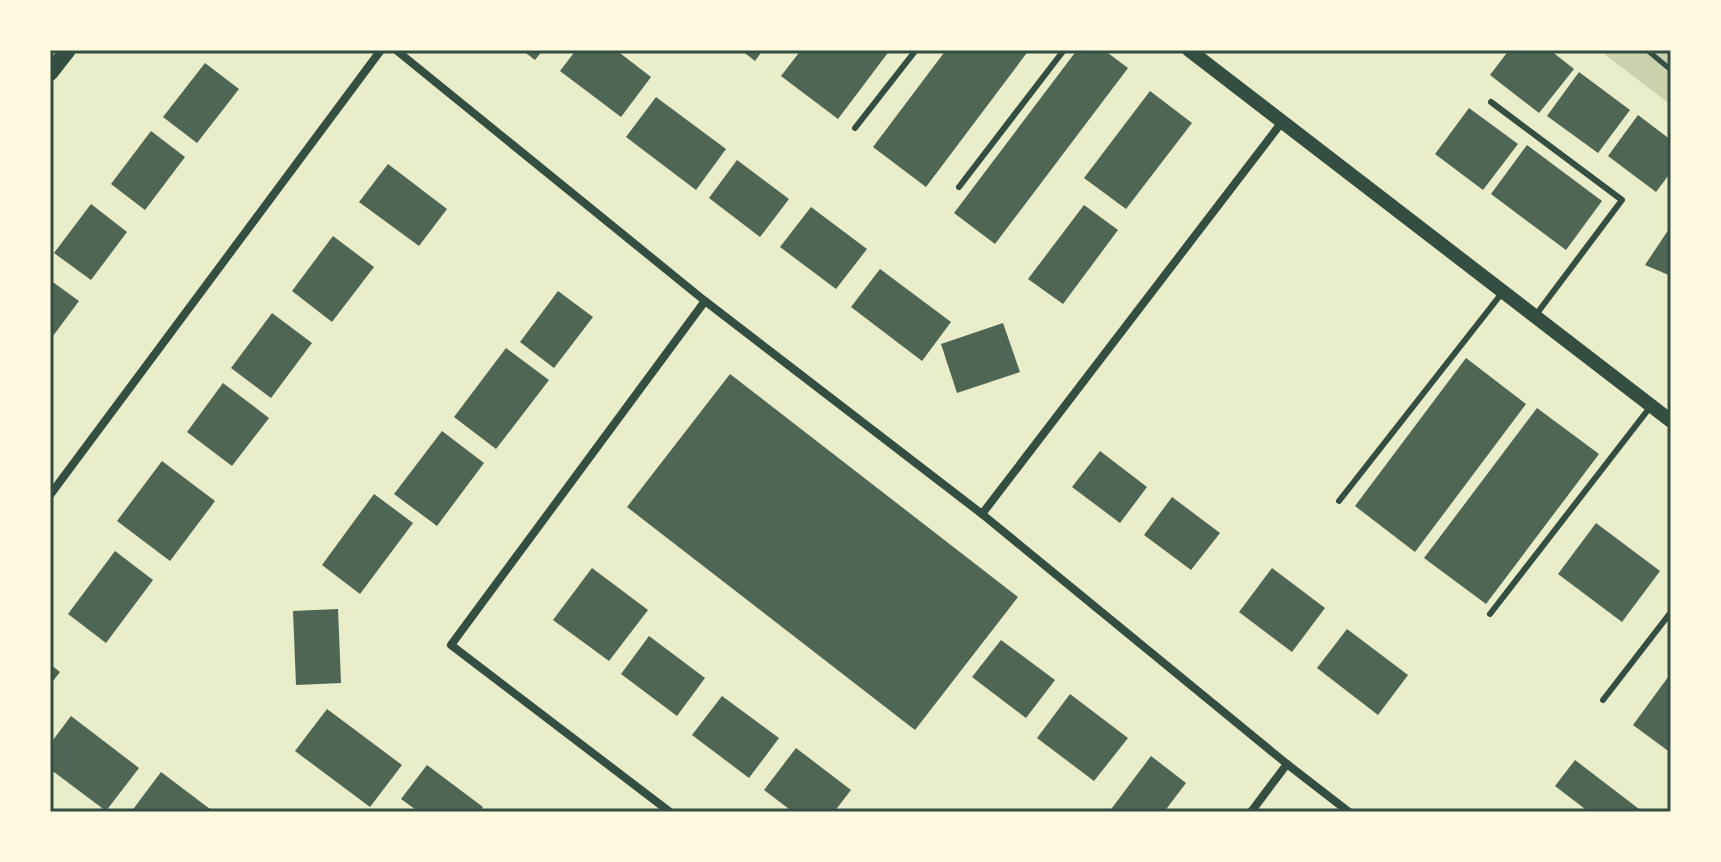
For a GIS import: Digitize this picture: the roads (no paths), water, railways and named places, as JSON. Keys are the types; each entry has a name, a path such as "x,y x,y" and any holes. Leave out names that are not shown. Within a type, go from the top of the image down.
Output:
{"main road":[{"path":"50,73 68,50"}],"street":[{"path":"50,495 381,50"},
{"path":"396,50 705,301 982,514 1349,812"},
{"path":"1189,50 1671,421"},
{"path":"982,514 1282,122"},
{"path":"670,812 451,645 705,301"},
{"path":"1251,812 1287,764"}],"lane":[{"path":"855,128 916,50"},
{"path":"959,187 1064,50"},
{"path":"1491,102 1622,200 1534,316"},
{"path":"1339,501 1503,291"},
{"path":"1490,614 1651,406"},
{"path":"1603,700 1671,612"}]}
